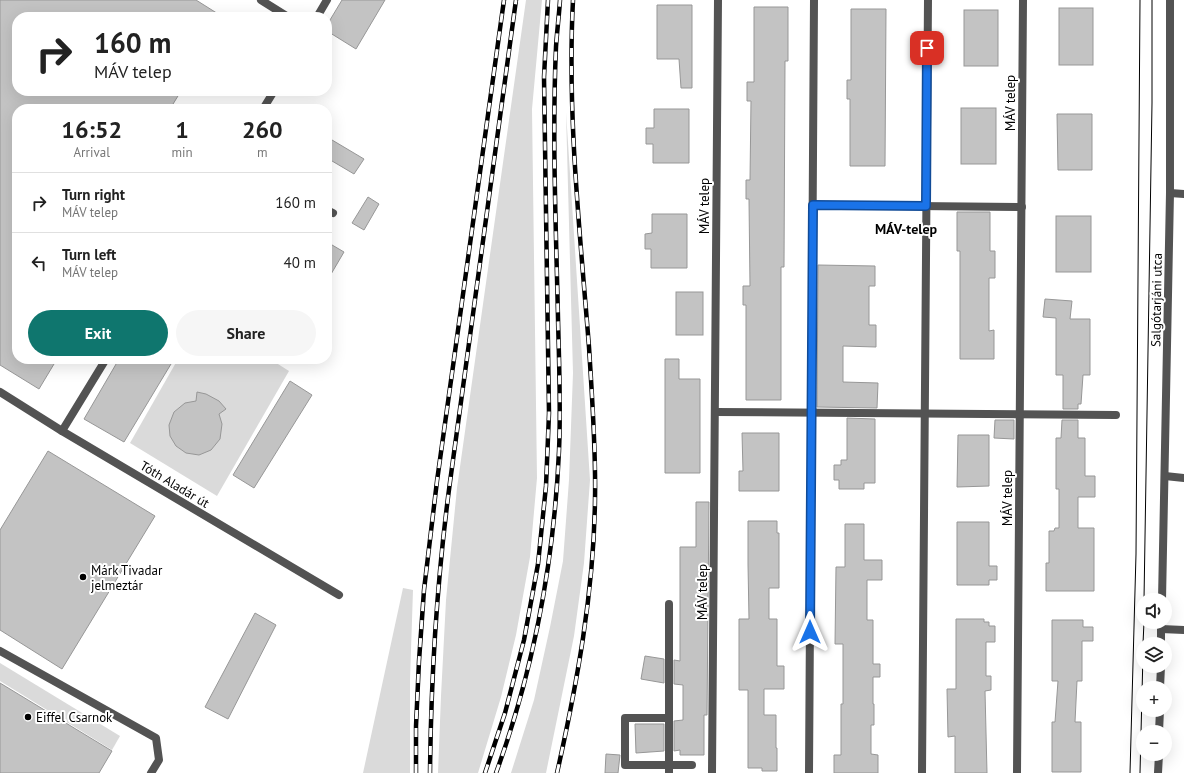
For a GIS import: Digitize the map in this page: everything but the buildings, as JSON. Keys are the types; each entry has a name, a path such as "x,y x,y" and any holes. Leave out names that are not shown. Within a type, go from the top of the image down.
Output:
{"street":[{"path":"261,0 280,12"},
{"path":"320,12 327,0"},
{"name":"MÁV telep","path":"712,773 718,0"},
{"path":"809,773 814,0"},
{"path":"922,773 928,0"},
{"name":"MÁV telep","path":"1017,773 1023,0"},
{"name":"Salgótarjáni utca","path":"1162,593 1170,194 1170,0"},
{"path":"1170,194 1184,194"},
{"path":"813,205 1022,207"},
{"path":"62,431 103,364"},
{"name":"Tóth Aladár út","path":"0,392 62,431 339,594"},
{"path":"715,412 1116,415"},
{"path":"1165,476 1184,478"},
{"path":"669,604 669,769"},
{"path":"1172,628 1184,630"},
{"path":"0,651 156,738 159,760 151,773"},
{"path":"669,718 625,718 625,765 669,769 692,765"},
{"path":"1158,773 1159,761"}],"shaded area":[{"path":"526,0 542,0 532,109 537,478 530,557 516,635 501,697 478,773 438,773 446,600 457,488"},
{"path":"566,112 590,480 584,563 574,636 546,773 511,773 534,700 563,561 569,480 573,373"},
{"path":"175,364 278,364 289,371 217,496 130,443"},
{"path":"403,588 413,590 410,680 410,773 363,773"},
{"path":"0,663 120,736 112,750 0,681"}],"tram line":[{"path":"1130,773 1136,554 1140,0"},
{"path":"1144,593 1152,103 1152,0"},
{"path":"1143,637 1144,629"},
{"path":"1140,773 1143,673"}],"railway":[{"path":"416,773 416,726 424,590 437,481 504,0"},
{"path":"430,773 436,627 445,518 516,0"},
{"path":"485,773 505,713 524,640 538,564 546,486 549,413 544,77 548,0"},
{"path":"496,773 521,694 540,614 547,574 556,492 560,401 554,115 556,47 560,0"},
{"path":"557,773 578,671 588,603 594,534 595,499 595,461 589,347 578,217 573,130 573,0"}],"place":[{"name":"Márk Tivadar jelmeztár","path":"83,577"},
{"name":"Eiffel Csarnok","path":"28,717"}],"district":[{"name":"MÁV-telep","path":"906,229"}],"route":[{"path":"810,632 813,205 926,206 927,48"}]}
